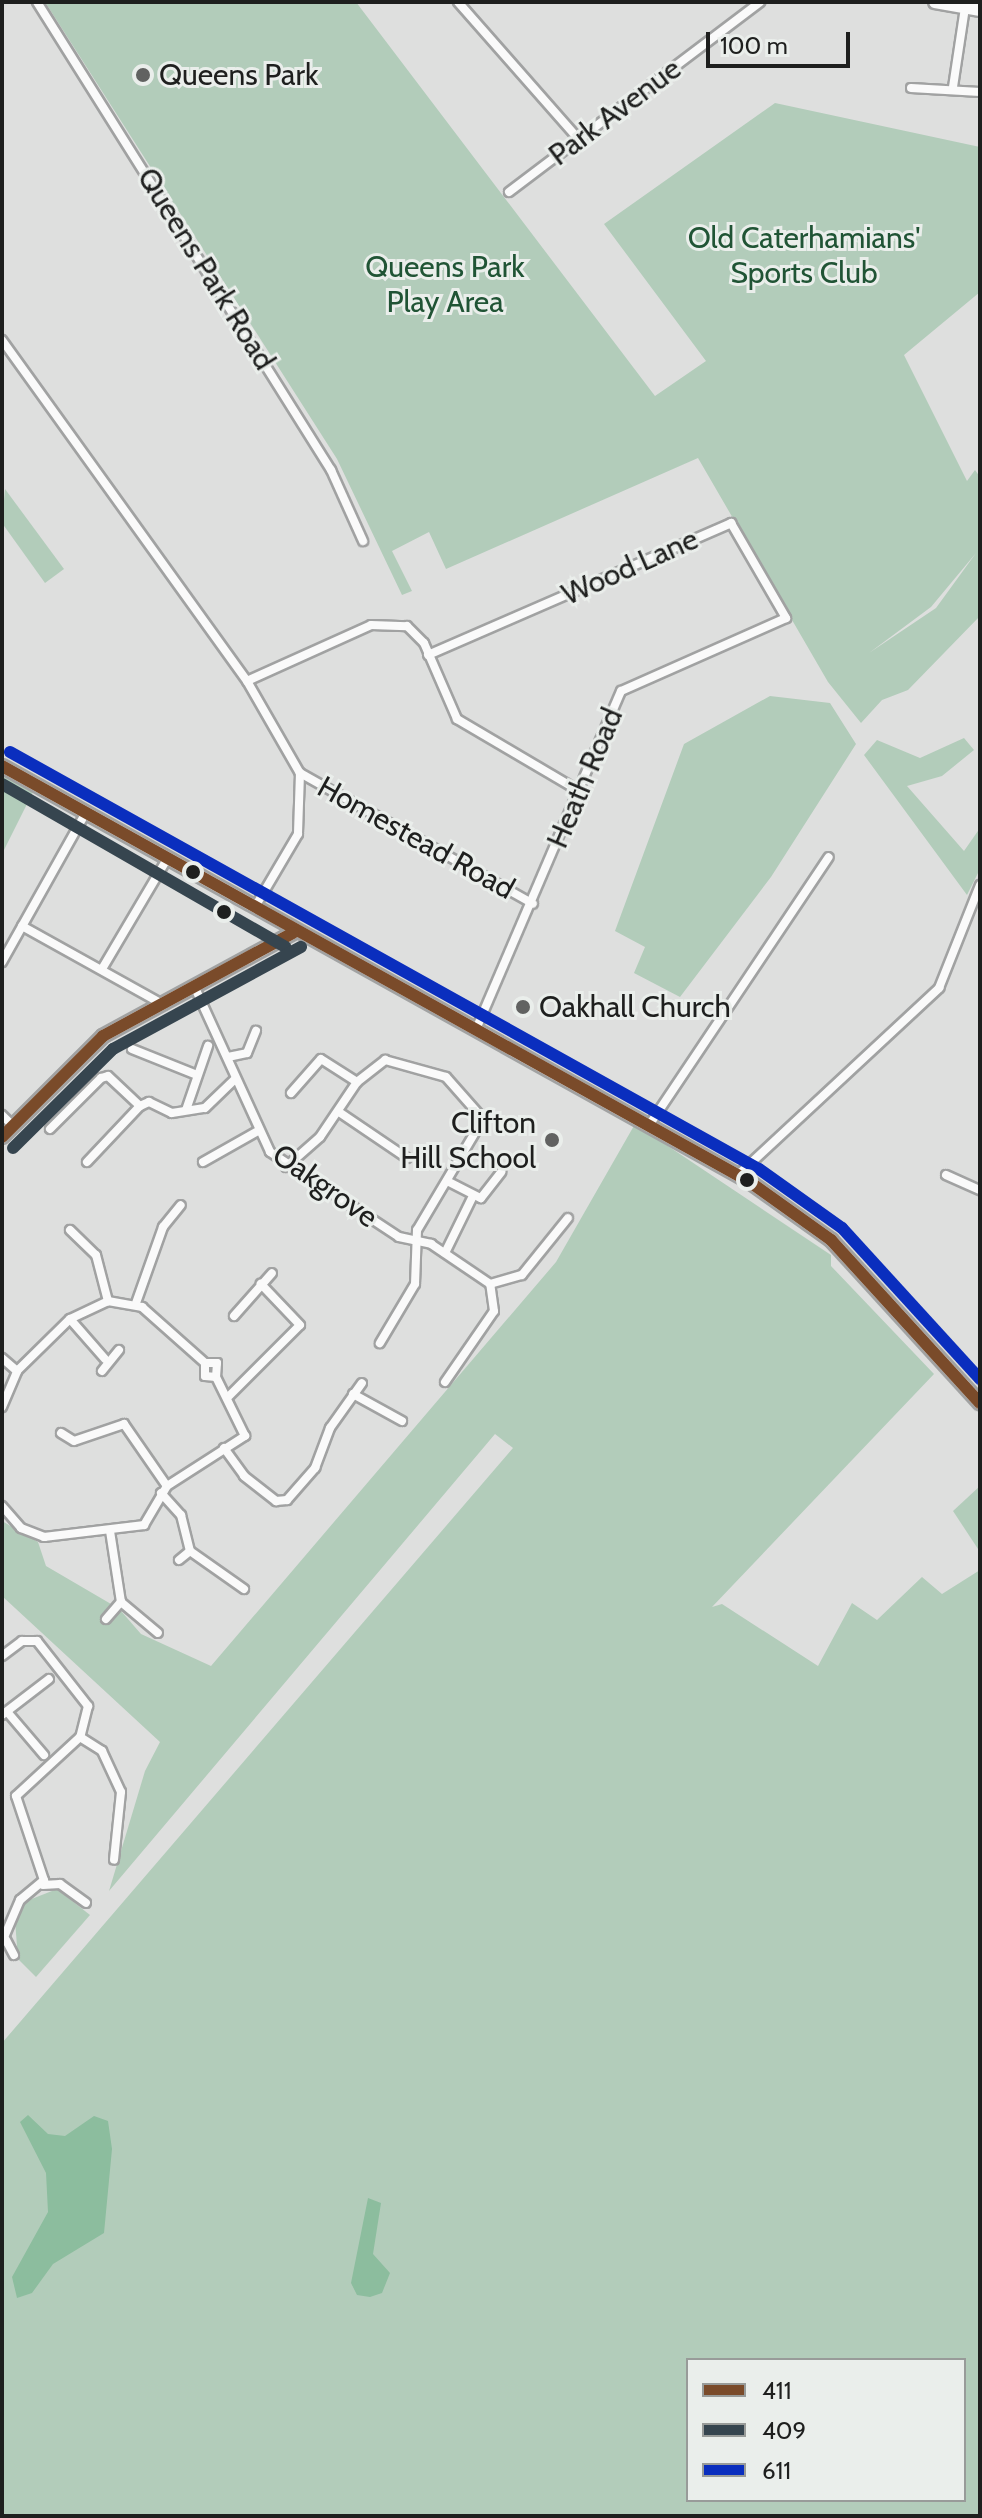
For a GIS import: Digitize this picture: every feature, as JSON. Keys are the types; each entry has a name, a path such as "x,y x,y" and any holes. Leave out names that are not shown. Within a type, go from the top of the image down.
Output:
{"main road":[{"path":"935,2 980,10"},
{"path":"2,766 255,907 293,933 650,1124 738,1175 831,1240 980,1403"},
{"path":"2,1137 91,1045 196,990 293,933"}],"street":[{"name":"Queens Park Road","path":"37,2 331,470 363,541"},
{"path":"458,2 575,135"},
{"name":"Park Avenue","path":"509,192 575,135 760,2"},
{"path":"953,87 965,8"},
{"path":"911,88 953,87 980,92"},
{"path":"2,340 247,681 300,773 298,834 255,907"},
{"name":"Wood Lane","path":"428,655 731,523 786,618"},
{"name":"Heath Road","path":"476,1030 533,904 621,691 786,618"},
{"path":"247,681 382,623 415,631 457,719 579,791"},
{"name":"Homestead Road","path":"300,773 533,904"},
{"path":"2,962 85,814"},
{"path":"650,1124 829,857"},
{"path":"102,969 167,859"},
{"path":"738,1175 939,988 979,892"},
{"path":"22,926 164,1006"},
{"name":"Oakgrove","path":"196,990 228,1057 256,1132 286,1167 399,1237 417,1240 445,1253 490,1284"},
{"path":"228,1057 247,1053 256,1031"},
{"path":"186,1110 208,1046"},
{"path":"132,1049 197,1075"},
{"path":"291,1093 321,1059 357,1082"},
{"path":"286,1167 339,1112 357,1082 385,1060 446,1077 483,1119 417,1240 415,1284 380,1343"},
{"path":"50,1129 101,1078 108,1076 140,1106 186,1110 205,1108 235,1079"},
{"path":"87,1162 140,1106"},
{"path":"339,1112 407,1158"},
{"path":"2,1115 12,1125"},
{"path":"203,1162 256,1132"},
{"path":"445,1253 472,1198 487,1194 501,1172"},
{"path":"946,1175 980,1190"},
{"path":"447,1181 472,1198"},
{"path":"136,1303 163,1227 181,1205"},
{"path":"445,1382 494,1311 490,1284 522,1275 568,1218"},
{"path":"70,1230 100,1262 108,1301"},
{"path":"82,1241 90,1233"},
{"path":"234,1316 272,1273"},
{"path":"229,1396 300,1325 261,1284"},
{"path":"2,1407 17,1371 70,1319 108,1301 136,1303 205,1363 205,1376 216,1377 229,1396 245,1436 164,1490 144,1525 110,1531 30,1534 2,1506"},
{"path":"70,1319 105,1359"},
{"path":"102,1371 105,1359 119,1350"},
{"path":"2,1358 17,1371"},
{"path":"224,1448 244,1476 276,1501 287,1500 315,1468 353,1394 362,1383"},
{"path":"353,1394 402,1421"},
{"path":"61,1433 74,1441 124,1424 181,1515 190,1551 244,1589"},
{"path":"110,1531 121,1602 158,1633"},
{"path":"179,1560 190,1551"},
{"path":"106,1619 121,1602"},
{"path":"2,1656 30,1637 64,1667 88,1706 80,1737 15,1801 43,1885"},
{"path":"44,1755 5,1715 49,1679"},
{"path":"80,1737 102,1751 121,1792 114,1860"},
{"path":"14,1955 4,1941 20,1900 43,1885 60,1884 86,1903"}],"green space":[{"path":"45,2 356,2 655,396 706,361 604,224 775,103 980,147 980,292 904,355 967,481 975,470 980,477 980,616 908,690 882,700 861,723 828,682 698,458 446,569 429,532 392,551 412,591 402,595 337,459","holes":["976,553 936,608 869,653 931,607"]},
{"path":"5,489 64,569 45,583 2,523"},
{"path":"770,696 830,703 856,744 771,877 680,997 634,973 645,947 615,931 684,744"},
{"path":"964,738 974,750 942,776 907,786 964,851 980,828 980,869 967,895 864,755 877,740 920,758"},
{"path":"2,775 33,792 2,854"},
{"path":"635,1124 831,1255 831,1266 934,1374 712,1607 722,1604 818,1666 852,1603 877,1620 922,1577 942,1594 980,1570 980,2516 2,2516 2,2043 513,1448 495,1434 109,1891 145,1771 160,1742 2,1596 2,1521 38,1542 46,1566 111,1604 103,1616 109,1622 121,1611 141,1634 211,1666 556,1262"},
{"path":"980,1486 980,1552 953,1511"},
{"path":"57,1889 90,1915 36,1977 18,1959 15,1920 24,1902"}],"shaded area":[{"path":"28,2115 48,2134 65,2136 94,2116 108,2121 112,2149 104,2233 53,2264 32,2293 17,2298 12,2277 48,2212 46,2173 20,2122"},
{"path":"368,2198 381,2203 373,2254 390,2273 382,2293 370,2297 357,2295 351,2283"}],"transit line":[{"name":"611","path":"10,752 759,1169 842,1228 980,1379"},
{"name":"411","path":"2,766 750,1182 831,1240 980,1403"},
{"name":"409","path":"2,784 285,947"},
{"name":"411","path":"2,1137 103,1036 293,933"},
{"name":"409","path":"13,1148 113,1049 301,947"}],"place":[{"name":"Queens Park","path":"143,75"},
{"name":"Oakhall Church","path":"523,1007"},
{"name":"Clifton Hill School","path":"552,1140"}],"park label":[{"name":"Old Caterhamians' Sports Club","path":"804,255"},
{"name":"Queens Park Play Area","path":"445,284"}]}
